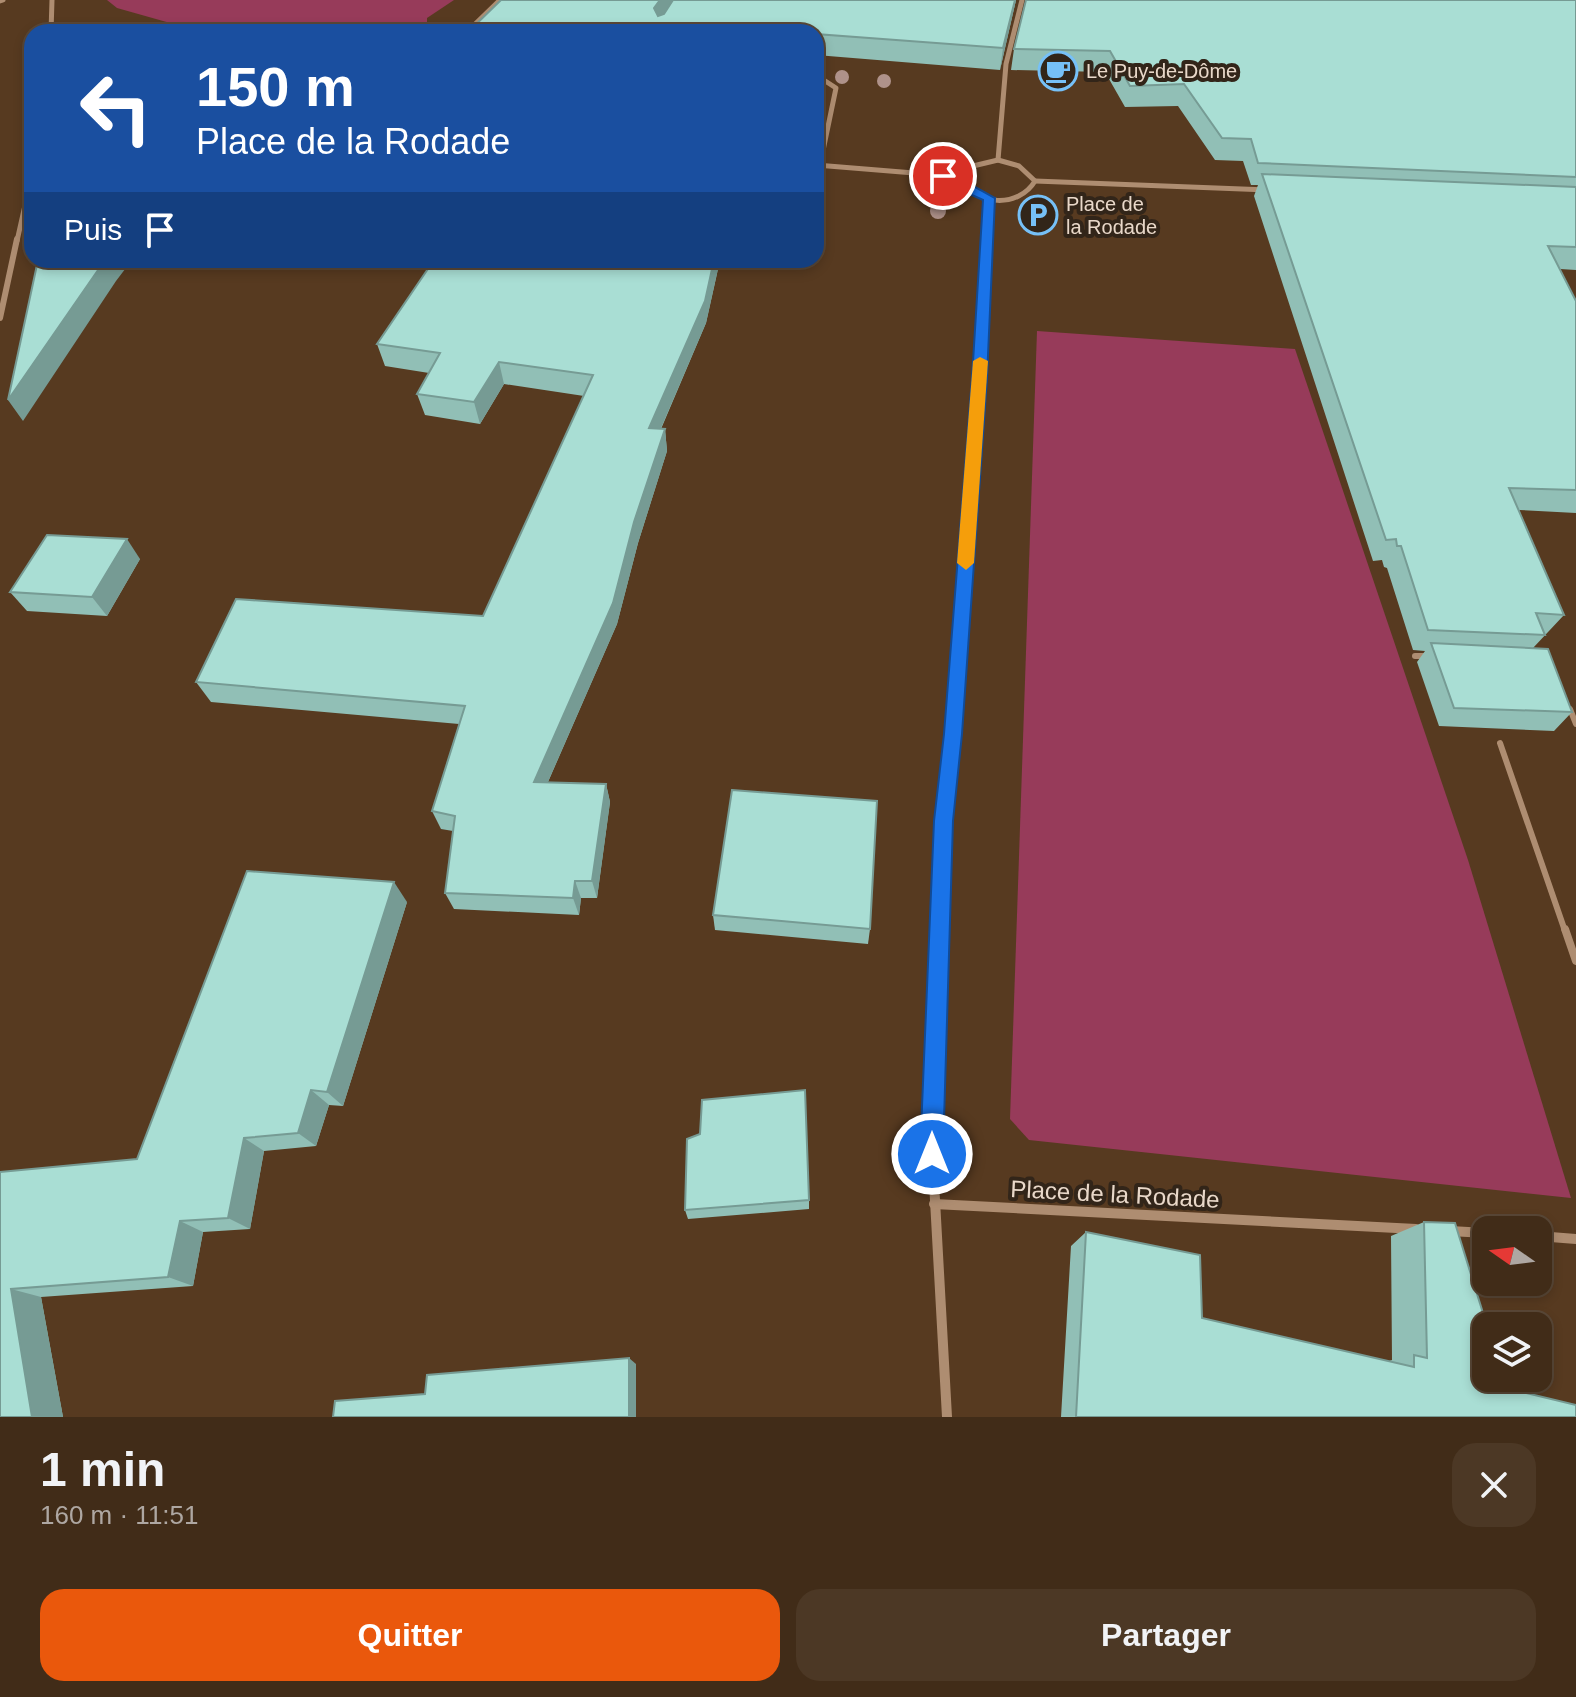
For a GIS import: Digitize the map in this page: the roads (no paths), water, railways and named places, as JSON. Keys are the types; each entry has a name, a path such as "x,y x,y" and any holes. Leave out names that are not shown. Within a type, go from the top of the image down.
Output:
{"street":[{"path":"51,24 52,0"},
{"path":"475,24 500,0"},
{"path":"998,160 1003,87 1022,0"},
{"path":"824,80 836,88 824,139"},
{"path":"963,177 968,168 980,162 998,160 1029,171 1035,181"},
{"path":"824,165 963,177"},
{"path":"963,177 970,190 989,198 1021,197 1031,190 1035,181"},
{"path":"1035,181 1269,190"},
{"path":"947,1417 931,1128 943,821 953,734 976,425 989,198"},
{"path":"0,318 24,210"},
{"name":"Place de la Rodade","path":"934,1204 1428,1230"},
{"path":"1443,1231 1472,1232"},
{"path":"1552,1237 1576,1239"}],"lane":[{"path":"1415,656 1445,657"},
{"path":"1566,700 1576,724"},
{"path":"1500,743 1576,961"}],"place":[{"name":"Le Puy-de-Dôme","path":"1058,71"},
{"name":"Place de la Rodade","path":"1038,215"}]}
